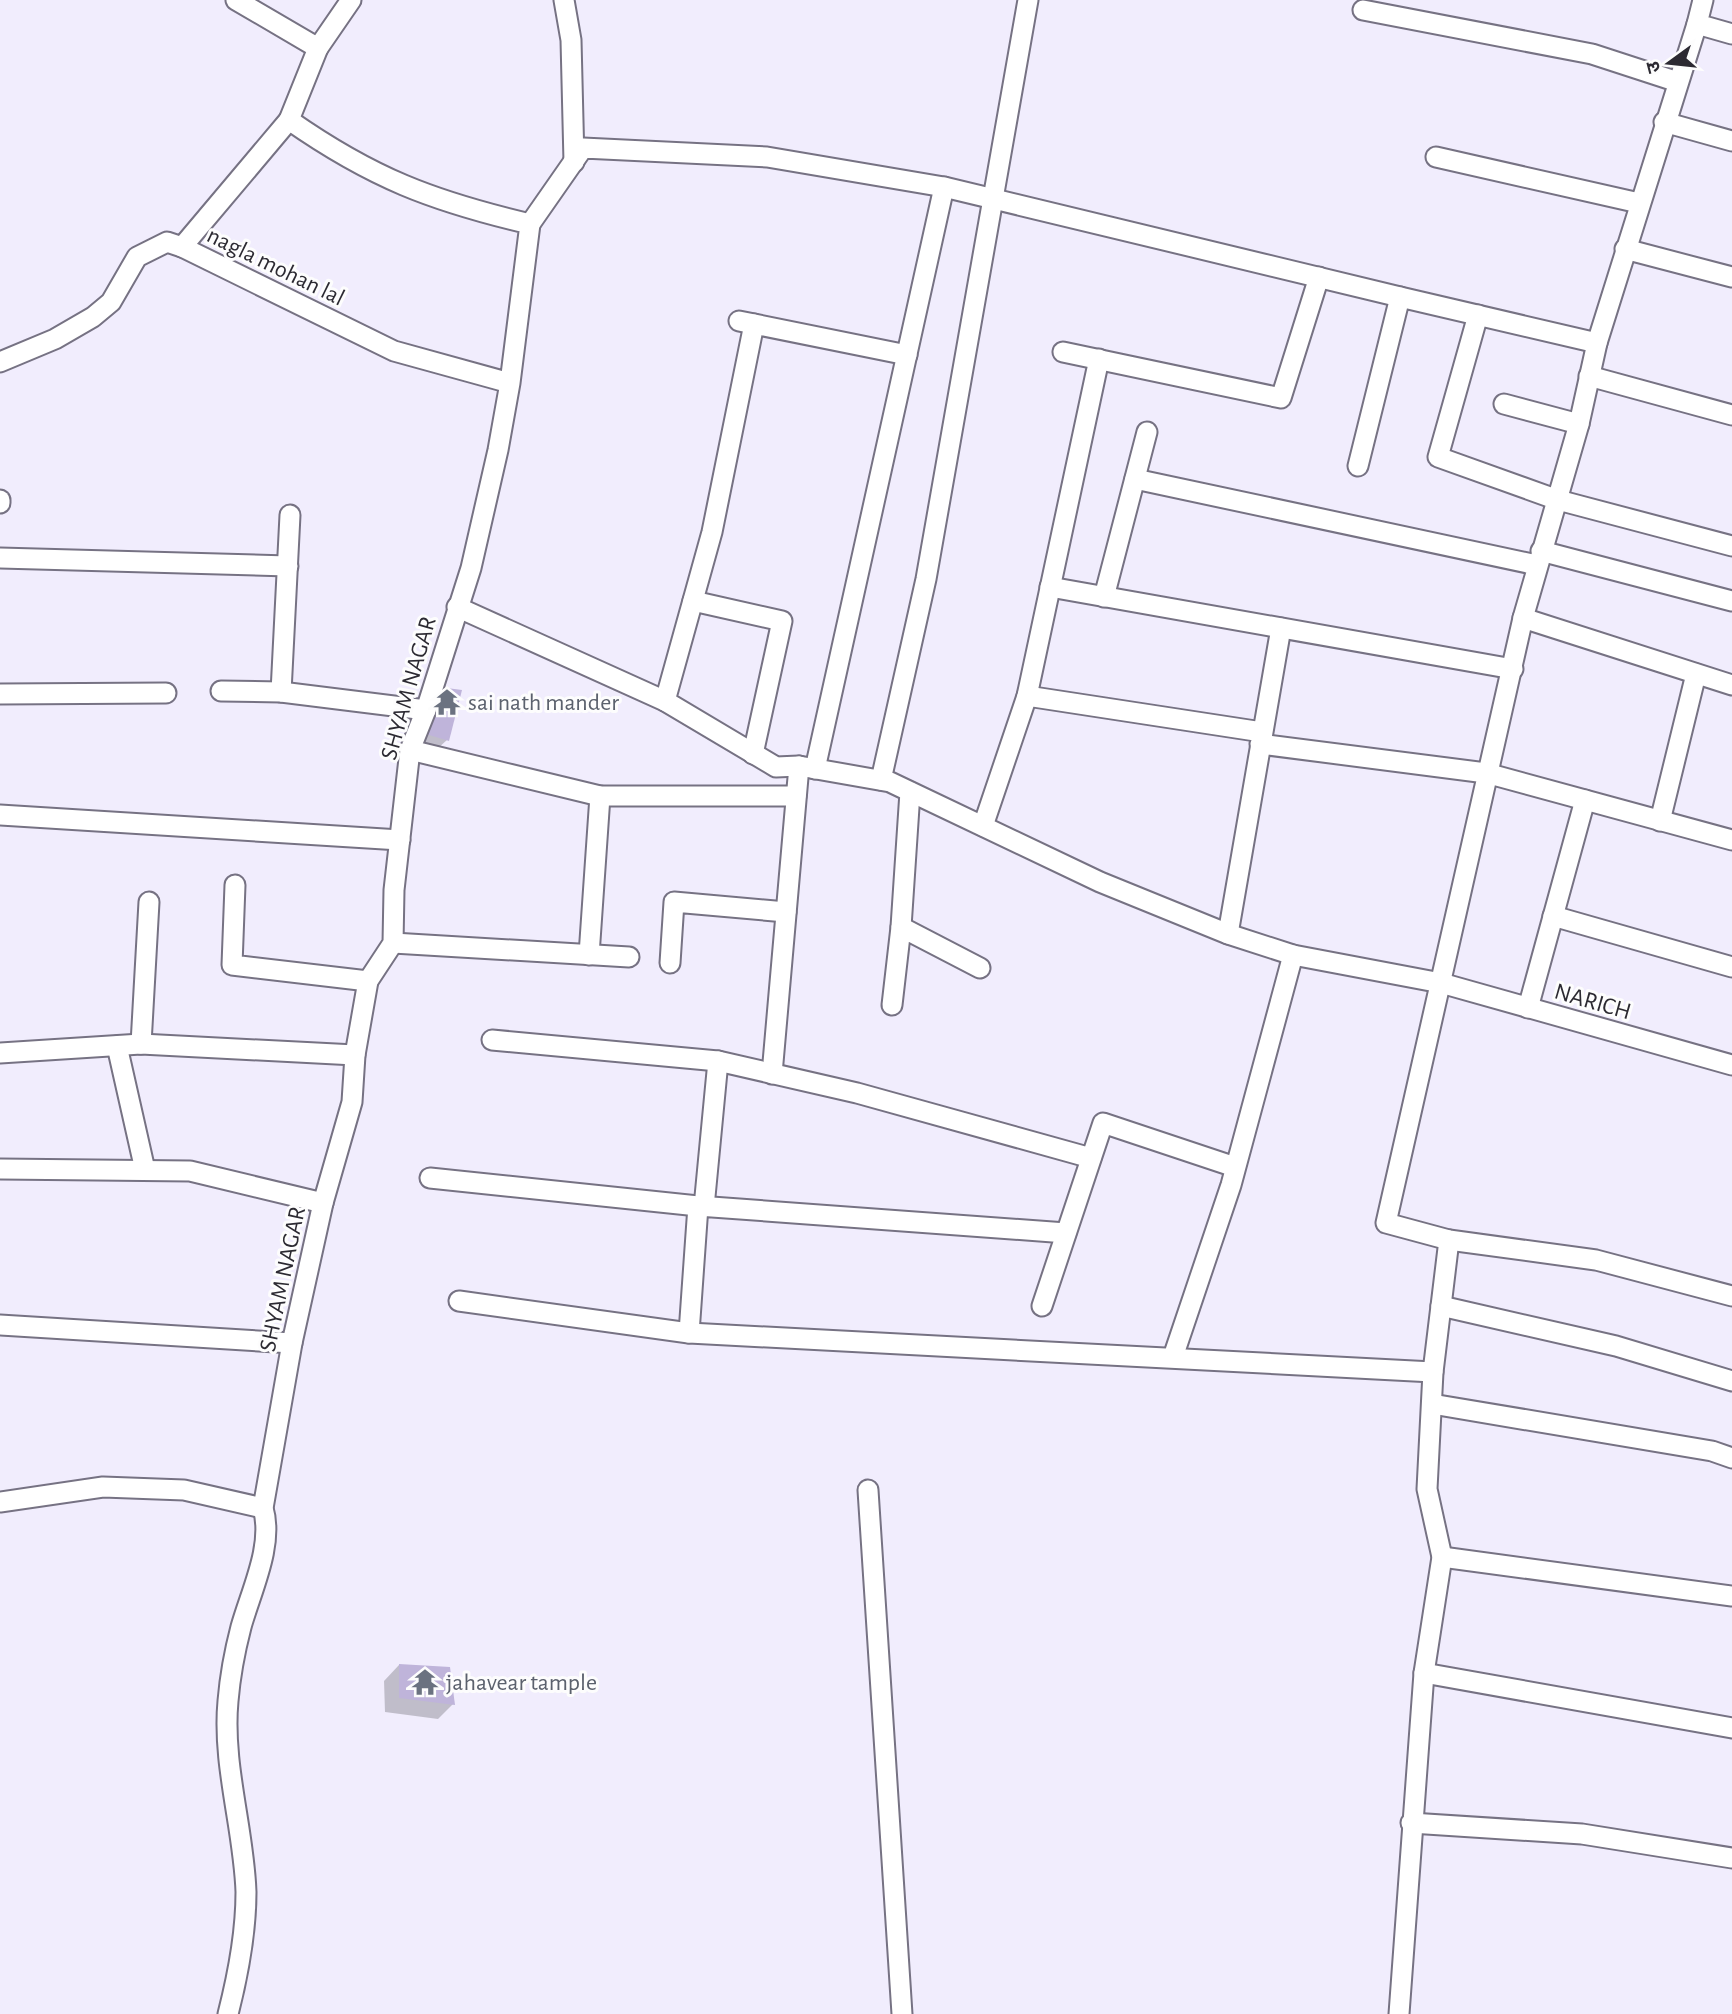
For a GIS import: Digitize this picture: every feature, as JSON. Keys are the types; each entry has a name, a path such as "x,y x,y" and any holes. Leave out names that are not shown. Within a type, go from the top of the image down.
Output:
{"street":[{"path":"236,0 318,48"},
{"name":"nagla mohan lal","path":"351,0 318,48 289,120 182,247 394,351 510,383"},
{"path":"564,0 571,40 574,162"},
{"path":"881,780 926,579 1028,0"},
{"path":"1703,0 1597,343 1579,424 1523,618 1386,1223 1449,1240 1596,1260 1732,1296"},
{"path":"1363,10 1592,54 1678,82"},
{"path":"1696,23 1732,34"},
{"path":"289,120 340,155 397,184 460,208 530,224"},
{"path":"1664,122 1732,141"},
{"path":"510,383 530,224 583,149 767,157 944,187 1597,343"},
{"path":"1436,158 1639,204"},
{"path":"772,1074 796,796 807,768 907,355 944,187"},
{"path":"0,362 55,339 93,317 111,302 137,257 167,242 182,247"},
{"path":"1625,249 1732,277"},
{"path":"1063,352 1281,398 1320,277"},
{"path":"1358,466 1400,297"},
{"path":"1478,315 1438,457 1558,500 1732,546"},
{"path":"665,701 712,532 746,322 907,355"},
{"path":"983,826 1027,696 1099,359"},
{"path":"1589,376 1732,415"},
{"name":"SHYAM NAGAR","path":"229,2014 237,1976 246,1892 233,1799 227,1702 240,1631 266,1539 267,1521 263,1508 292,1343 323,1203 352,1102 355,1055 368,981 393,943 394,890 410,750 426,710 471,568 510,383"},
{"path":"1504,404 1579,424"},
{"path":"1104,597 1147,432"},
{"path":"1135,479 1539,558 1732,601"},
{"path":"281,692 290,515"},
{"path":"0,558 288,566"},
{"path":"1049,587 1513,669"},
{"path":"693,601 782,621 753,754"},
{"name":"NARICH","path":"457,607 665,701 776,767 807,768 881,780 1100,882 1228,934 1293,955 1441,983 1732,1065"},
{"path":"1523,618 1732,685"},
{"path":"1228,934 1281,628"},
{"path":"1660,821 1696,674"},
{"path":"221,691 281,692 426,710"},
{"path":"0,694 166,693"},
{"path":"1027,696 1261,738 1486,773 1732,840"},
{"path":"410,750 600,796 796,796"},
{"path":"892,1006 911,792"},
{"path":"590,955 600,796"},
{"path":"1528,1008 1585,800"},
{"path":"0,815 400,840"},
{"path":"234,886 232,965 368,981"},
{"path":"141,1044 149,902"},
{"path":"670,963 674,902 786,912"},
{"path":"1553,916 1732,967"},
{"path":"901,927 979,968"},
{"path":"393,943 629,957"},
{"path":"1173,1357 1235,1167 1293,955"},
{"path":"492,1040 718,1061 857,1093 1091,1157"},
{"path":"0,1054 141,1044 355,1055"},
{"path":"117,1046 145,1170"},
{"path":"689,1332 718,1061"},
{"path":"1042,1306 1103,1123 1235,1167"},
{"path":"0,1169 190,1171 323,1203"},
{"path":"430,1178 701,1206 1066,1233"},
{"path":"1399,2014 1424,1672 1442,1557 1427,1489 1433,1372 1449,1240"},
{"path":"458,1301 689,1332 1433,1372"},
{"path":"1441,1306 1616,1346 1732,1381"},
{"path":"0,1325 292,1343"},
{"path":"1432,1404 1712,1451 1732,1458"},
{"path":"0,1502 103,1487 184,1490 263,1508"},
{"path":"868,1490 902,2014"},
{"path":"1442,1557 1732,1596"},
{"path":"1424,1672 1732,1728"},
{"path":"1411,1823 1582,1835 1732,1858"}],"building":[{"name":"sai nath mander","path":"439,687 462,690 449,741 426,734"},
{"name":"jahavear tample","path":"399,1664 450,1667 455,1705 399,1698"}],"place":[{"name":"sai nath mander","path":"447,702"},
{"name":"jahavear tample","path":"425,1682"}]}
